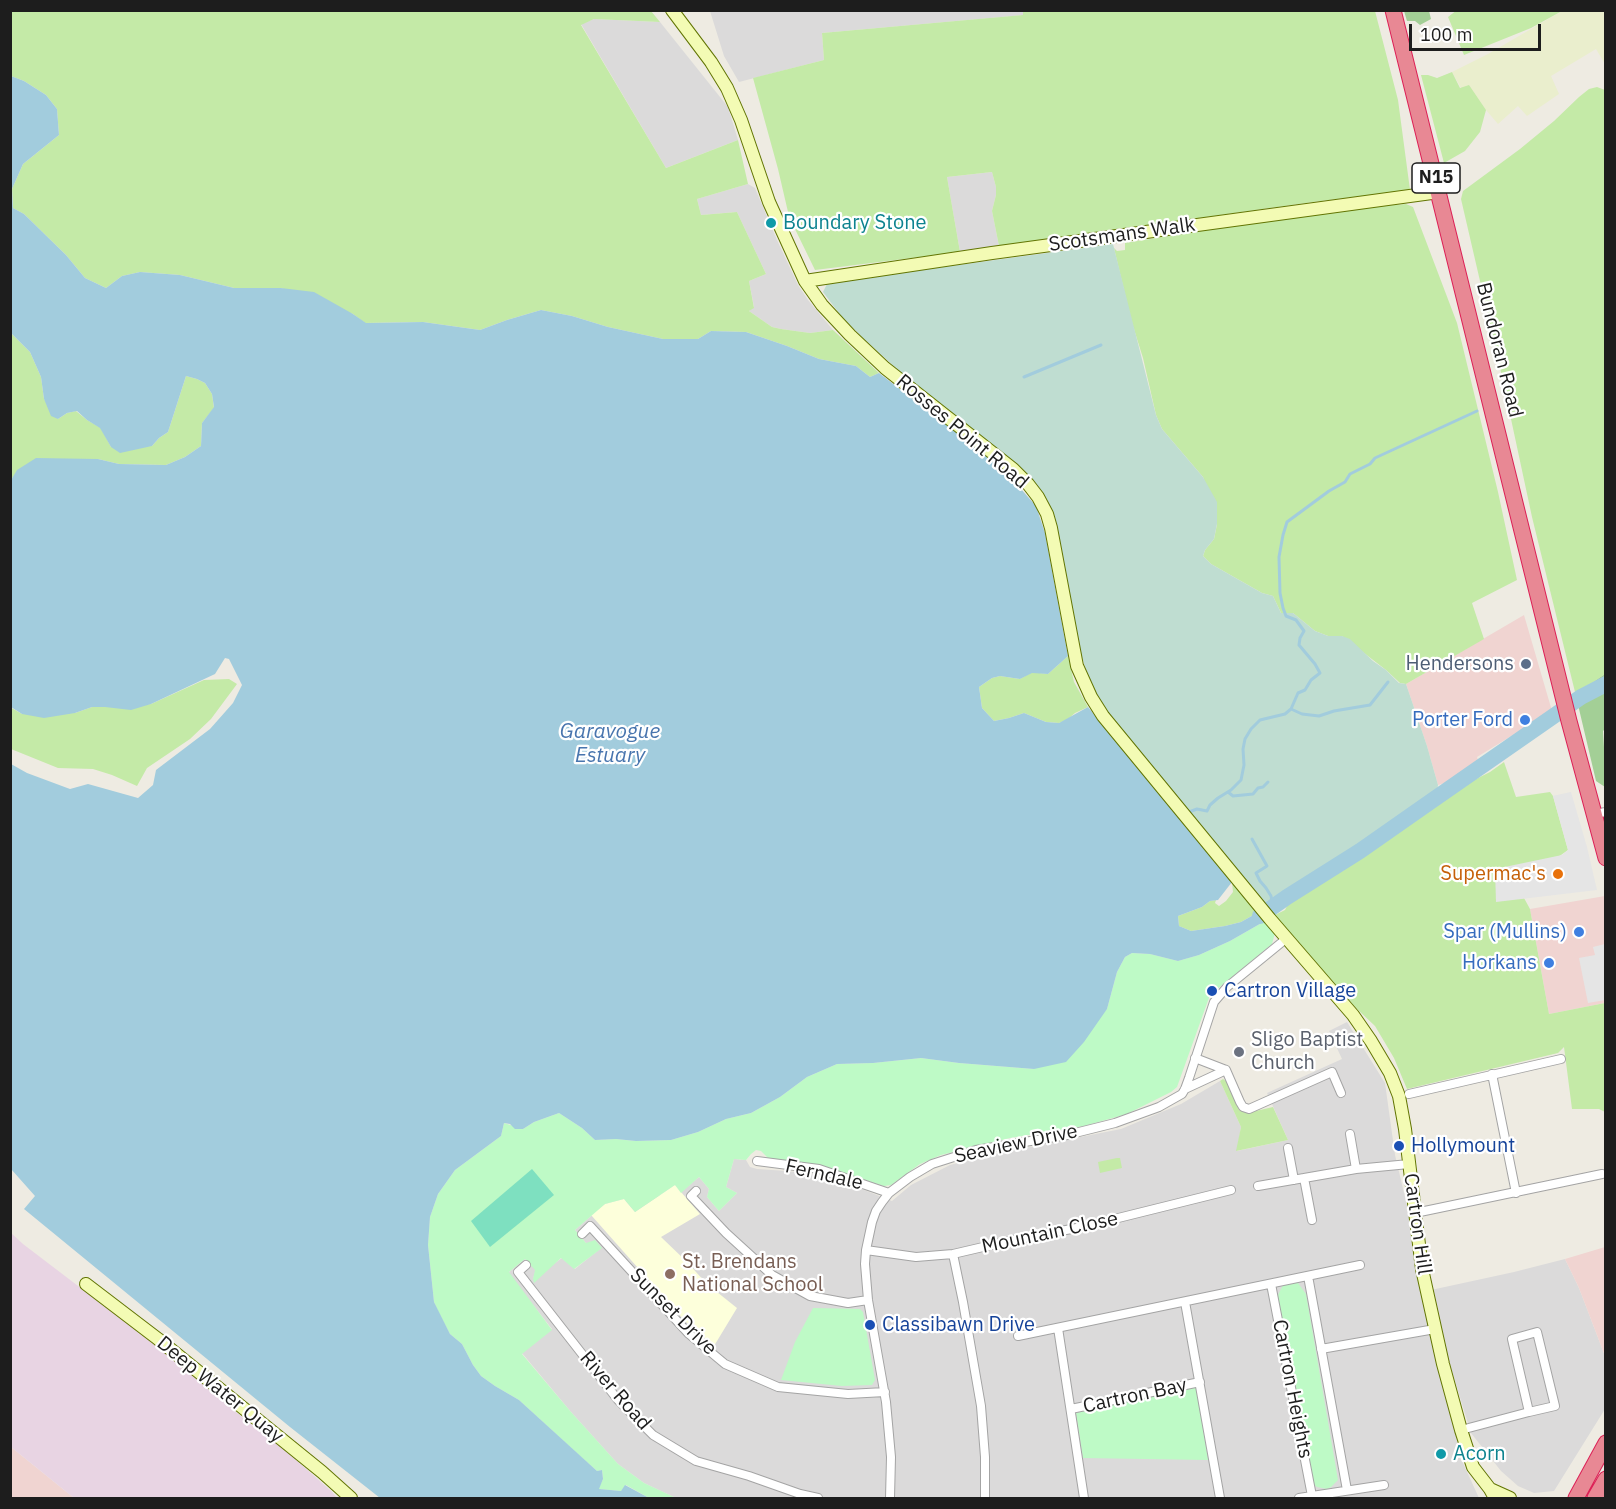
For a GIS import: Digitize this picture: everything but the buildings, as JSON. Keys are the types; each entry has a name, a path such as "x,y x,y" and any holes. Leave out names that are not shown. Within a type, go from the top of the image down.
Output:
{"highway":[{"name":"Bundoran Road","path":"1393,10 1569,721 1599,813"},
{"name":"N15","path":"1599,813 1605,858"},
{"path":"1576,1498 1605,1443"},
{"path":"1595,1498 1605,1479"}],"main road":[{"name":"Rosses Point Road","path":"672,10 711,62 727,88 741,120 769,202 806,281 822,305 885,368 1013,469 1038,497 1052,528 1077,666 1091,697 1103,716 1270,919"},
{"name":"Scotsmans Walk","path":"806,281 961,257 1439,192"},
{"name":"Cartron Hill","path":"1270,919 1353,1016 1390,1073 1399,1096 1422,1269 1461,1430 1473,1467 1492,1494 1510,1498"},
{"name":"Deep Water Quay","path":"86,1284 158,1339 351,1498"}],"street":[{"path":"1185,1089 1207,1018 1218,996 1287,938"},
{"path":"1195,1058 1226,1070 1240,1102 1248,1108 1332,1072 1341,1093"},
{"path":"1409,1094 1561,1059"},
{"name":"Seaview Drive","path":"890,1498 891,1457 885,1392 868,1300 865,1264 866,1250 876,1211 889,1193 932,1164 953,1156 1067,1135 1115,1123 1159,1107 1182,1094 1185,1089 1226,1070"},
{"path":"1492,1074 1516,1193"},
{"path":"1350,1134 1356,1169"},
{"path":"1288,1148 1294,1180"},
{"name":"Ferndale","path":"757,1161 819,1169 889,1193"},
{"path":"1258,1186 1356,1169 1409,1164"},
{"path":"1415,1213 1602,1174"},
{"path":"1304,1178 1312,1220"},
{"name":"Mountain Close","path":"866,1250 916,1257 953,1254 1082,1227 1231,1190"},
{"path":"696,1191 691,1196 726,1233 772,1275 810,1296 848,1303 868,1300"},
{"name":"Sunset Drive","path":"582,1234 590,1227 689,1334 725,1364 778,1387 848,1394 885,1392"},
{"path":"953,1254 981,1406 985,1498"},
{"name":"River Road","path":"526,1265 518,1272 618,1400 653,1435 696,1461 818,1498"},
{"path":"1018,1336 1360,1265"},
{"name":"Cartron Heights","path":"1308,1276 1347,1490"},
{"name":"Cartron Heights","path":"1271,1284 1312,1496"},
{"name":"Cartron Bay","path":"1185,1302 1220,1498"},
{"name":"Cartron Bay","path":"1058,1328 1083,1498"},
{"name":"Cartron Heights","path":"1321,1349 1435,1329"},
{"path":"1461,1430 1555,1406 1537,1332 1512,1339 1529,1412"},
{"name":"Cartron Bay","path":"1071,1409 1200,1382"},
{"path":"1299,1498 1384,1485"}],"shaded area":[{"path":"1023,10 1024,15 822,33 824,60 739,82 724,56 710,11"},
{"path":"1562,11 1605,11 1605,64 1596,49 1551,76 1559,94 1527,116 1518,106 1498,124 1461,88 1452,72"},
{"path":"594,19 660,22 728,107 738,140 666,168 581,24"},
{"path":"992,172 996,195 992,211 999,246 960,252 947,177"},
{"path":"748,184 755,188 798,285 833,330 810,333 772,327 749,311 754,307 749,281 766,274 737,212 701,215 697,199"},
{"path":"1113,244 1156,415 1162,429 1203,477 1217,502 1214,539 1203,556 1211,564 1262,593 1273,596 1281,613 1293,613 1315,631 1328,636 1342,636 1350,639 1399,683 1406,684 1438,785 1437,792 1357,852 1297,884 1294,889 1267,908 1112,719 1095,692 1079,647 1046,501 863,338 841,316 823,292 827,284 833,282"},
{"path":"1524,615 1552,711 1477,757 1479,763 1454,780 1438,785 1406,684"},
{"path":"1571,792 1597,890 1496,902 1495,869 1562,855 1568,850 1553,796"},
{"path":"1605,896 1605,1003 1549,1014 1530,909"},
{"path":"1605,944 1605,1000 1588,1003 1579,958 1595,955 1593,947"},
{"path":"1347,1022 1385,1083 1395,1155 1408,1210 1426,1314 1462,1461 1479,1498 676,1498 644,1483 618,1464 522,1353 552,1329 508,1273 525,1259 536,1270 533,1279 562,1258 575,1269 601,1248 586,1243 575,1230 605,1204 681,1192 699,1177 709,1189 707,1197 719,1211 737,1193 726,1187 734,1159 746,1160 750,1167 757,1169 812,1174 844,1182 892,1201 911,1185 950,1165 1121,1129 1181,1104 1220,1081 1241,1127 1237,1151 1288,1140 1267,1093 1342,1059 1329,1031"},
{"name":"St. Brendans National School","path":"675,1185 700,1214 661,1237 707,1284 737,1308 714,1346 685,1321 591,1215 605,1204 624,1199 635,1212"},
{"path":"10,1232 166,1353 286,1451 337,1498 74,1498 11,1447"},
{"path":"1606,1247 1605,1356 1579,1288 1565,1259"},
{"path":"1565,1259 1579,1288 1605,1356 1605,1409 1554,1491 1534,1493 1518,1486 1501,1471 1471,1433 1445,1349 1431,1290"},
{"path":"11,1447 74,1498 11,1498"}],"green space":[{"path":"1457,10 1562,11 1531,28 1464,55 1448,17"},
{"path":"11,11 651,11 660,22 594,19 581,25 666,168 738,140 748,184 697,199 701,215 737,212 766,274 749,281 754,308 749,311 772,327 810,333 833,330 879,373 870,377 856,366 819,359 746,332 711,331 698,339 663,339 541,310 480,330 423,322 365,323 353,314 281,288 234,288 180,275 140,272 122,276 106,288 85,278 66,255 24,214 13,208 12,189 23,164 59,135 57,109 46,95 24,81 11,76"},
{"path":"1023,11 1375,11 1398,100 1410,190 999,246 992,211 996,187 992,172 947,177 960,252 815,270 788,212 753,78 824,60 822,33 1023,15"},
{"path":"1404,11 1429,11 1431,19 1420,25 1415,21 1407,21"},
{"path":"1452,72 1460,88 1469,85 1486,110 1480,132 1465,151 1444,163 1421,75 1437,78"},
{"path":"1597,87 1605,90 1605,674 1575,692 1532,517 1461,199 1463,191 1520,149 1589,89"},
{"path":"1406,204 1413,207 1457,323 1517,580 1472,603 1484,639 1406,684 1400,683 1342,636 1328,636 1315,631 1293,613 1281,613 1273,596 1262,593 1211,564 1203,556 1214,539 1217,524 1203,477 1162,429 1156,415 1113,244 1117,251 1125,250 1125,243 1256,222"},
{"path":"11,333 30,352 41,377 44,399 58,419 67,413 76,411 101,428 111,447 152,446 168,432 186,376 205,383 212,394 214,408 202,423 201,446 185,457 166,465 119,464 98,459 18,470 11,480"},
{"path":"1068,656 1074,682 1088,707 1059,723 1046,722 1024,713 994,721 982,708 979,687 992,678 1000,676 1020,679 1032,672 1048,674"},
{"path":"1605,674 1606,728 1603,731 1606,751 1605,787 1596,781 1575,692"},
{"path":"229,679 237,684 211,719 190,739 147,768 137,786 93,769 58,768 11,749 10,707 22,714 75,713 92,707 151,704 204,680"},
{"path":"1504,762 1516,797 1550,792 1553,796 1568,850 1496,901 1524,898 1530,909 1549,1014 1605,1003 1605,1112 1599,1109 1572,1109 1564,1047 1558,1053 1407,1089 1394,1058 1375,1026 1356,1008 1275,915 1285,910 1289,902 1344,870 1448,793 1490,772"},
{"path":"1232,882 1257,913 1241,922 1225,926 1191,931 1179,926 1178,916 1202,907 1210,901 1216,900 1215,903 1219,906 1226,901 1233,892"},
{"path":"1265,921 1275,933 1272,944 1210,995 1177,1087 1127,1114 1084,1126 1010,1138 941,1155 920,1164 891,1185 884,1186 821,1166 769,1159 761,1151 756,1150 746,1160 734,1159 726,1187 737,1193 719,1211 707,1197 709,1189 699,1177 681,1193 675,1185 635,1212 624,1199 605,1204 575,1230 586,1243 595,1240 602,1248 574,1269 561,1258 534,1283 535,1270 525,1259 509,1272 552,1330 522,1354 618,1464 644,1483 676,1498 649,1498 626,1485 621,1491 598,1489 603,1479 602,1470 597,1471 519,1400 481,1376 462,1344 450,1334 439,1313 434,1302 428,1245 430,1217 438,1194 455,1170 501,1136 504,1123 523,1129 534,1122 559,1113 582,1128 595,1140 671,1140 698,1132 726,1119 751,1113 780,1097 807,1077 837,1064 921,1058 1034,1069 1107,1009 1117,972 1125,957 1132,953 1150,954 1178,961 1199,955 1230,941"},
{"path":"1223,1079 1239,1110 1247,1113 1273,1107 1288,1140 1236,1151 1241,1127 1220,1081"},
{"path":"1120,1158 1122,1168 1100,1173 1098,1162"},
{"path":"532,1169 554,1195 490,1247 471,1221"},
{"path":"1298,1283 1306,1294 1338,1480 1327,1489 1313,1484 1277,1297 1283,1285"},
{"path":"813,1308 860,1309 863,1312 875,1380 872,1385 842,1386 781,1380 795,1342"},
{"path":"1196,1386 1208,1460 1083,1458 1076,1413"}],"water":[{"name":"Garavogue Estuary","path":"11,76 24,81 46,95 57,109 59,135 23,164 12,189 13,208 24,214 66,255 85,278 106,288 122,276 140,272 180,275 234,288 281,288 314,292 366,323 423,322 480,330 541,310 663,339 698,339 711,331 746,332 819,359 856,366 870,377 879,373 979,450 1012,479 1036,506 1045,533 1068,656 1048,674 1032,673 1020,679 1000,676 992,678 979,687 982,708 994,721 1024,713 1046,722 1059,723 1088,707 1232,882 1218,900 1210,901 1202,907 1178,916 1179,926 1191,931 1225,926 1241,922 1257,913 1265,921 1230,941 1199,955 1178,961 1150,954 1132,953 1125,957 1117,972 1107,1009 1084,1042 1066,1062 1034,1069 921,1058 837,1064 807,1077 780,1097 751,1113 726,1119 698,1132 671,1140 595,1140 582,1128 559,1113 534,1122 523,1129 515,1129 510,1124 504,1123 501,1136 455,1170 438,1194 430,1217 428,1245 434,1302 450,1334 462,1344 481,1376 519,1400 597,1471 602,1470 603,1479 599,1489 621,1491 625,1485 649,1498 380,1498 24,1209 35,1196 11,1169 11,764 27,773 70,789 88,784 138,798 153,785 156,770 210,729 233,703 242,685 229,659 225,658 215,674 151,704 131,710 92,707 75,713 44,718 22,714 11,707 11,480 17,470 36,458 98,459 119,464 166,465 185,457 201,446 202,423 214,407 212,394 205,383 186,376 168,432 152,446 120,453 111,447 100,428 77,411 67,413 58,419 51,416 44,399 41,377 30,352 11,333"}],"waterway":[{"path":"1024,377 1101,345"},
{"path":"1189,812 1197,809 1207,811 1210,805 1241,780 1244,765 1243,749 1245,739 1251,729 1260,720 1285,714 1291,709 1298,693 1305,690 1311,680 1320,673 1299,645 1304,631 1296,620 1286,616 1283,608 1280,593 1279,557 1287,522 1345,482 1350,474 1370,464 1375,458 1477,411"},
{"path":"1291,709 1302,714 1319,716 1370,705 1388,682"},
{"path":"1260,916 1360,851 1581,697 1606,684"},
{"path":"1228,792 1233,796 1253,794 1268,782"},
{"path":"1252,839 1267,866 1256,873 1271,896 1273,907"}],"place":[{"name":"Boundary Stone","path":"771,223"},
{"name":"Hendersons","path":"1526,664"},
{"name":"Porter Ford","path":"1525,720"},
{"name":"Supermac's","path":"1558,874"},
{"name":"Spar (Mullins)","path":"1579,932"},
{"name":"Horkans","path":"1549,963"},
{"name":"Cartron Village","path":"1212,991"},
{"name":"Sligo Baptist Church","path":"1239,1052"},
{"name":"Hollymount","path":"1399,1146"},
{"name":"St. Brendans National School","path":"670,1274"},
{"name":"Classibawn Drive","path":"870,1325"},
{"name":"Acorn","path":"1441,1454"}]}
